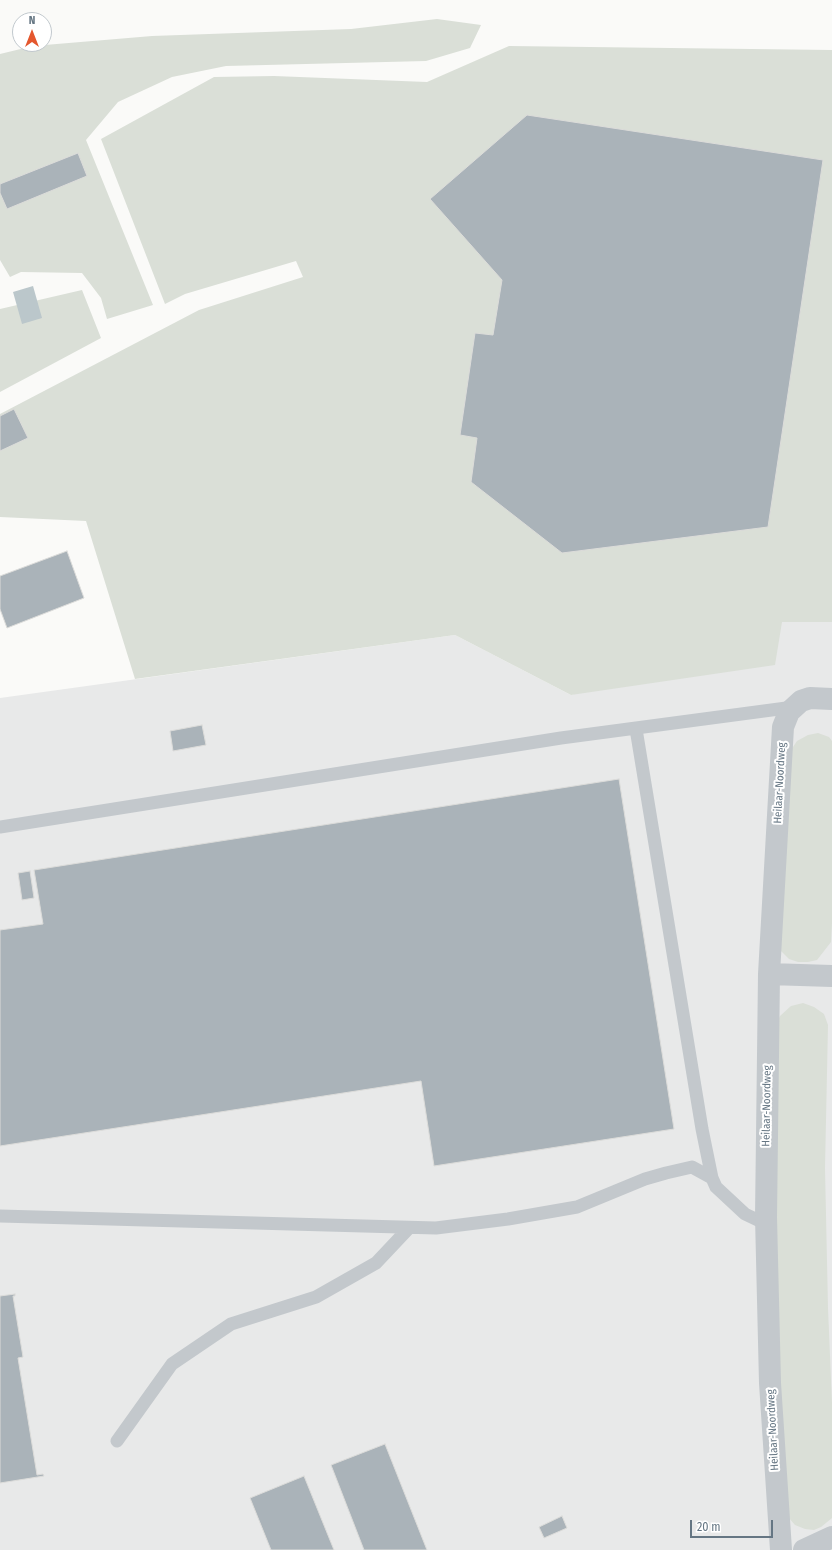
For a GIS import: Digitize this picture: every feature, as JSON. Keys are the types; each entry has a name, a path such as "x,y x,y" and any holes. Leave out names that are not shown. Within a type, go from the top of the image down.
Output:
{"street":[{"path":"794,706 801,701 810,698 820,697 832,699"},
{"name":"Heilaar-Noordweg","path":"781,1550 770,1383 766,1224 769,974 783,727 788,712 794,706"},
{"path":"769,974 832,976"},
{"path":"804,1550 832,1537"}],"lane":[{"path":"0,827 561,738 636,729 794,706"},
{"path":"636,729 712,1178 716,1187 745,1214 766,1224"},
{"path":"0,1216 436,1228 577,1207 645,1179 692,1167 712,1178"},
{"path":"117,1441 172,1364 231,1324 316,1297 376,1263 409,1228"}],"shaded area":[{"path":"437,19 481,25 470,48 426,61 226,66 172,77 118,102 86,140 153,305 107,319 101,298 82,273 21,272 10,277 0,260 0,54 12,51 52,52 52,44 152,36 351,29"},
{"path":"509,46 832,50 832,622 782,622 775,665 571,695 455,635 135,679 86,521 0,517 0,414 199,310 303,277 296,261 185,294 165,304 101,139 214,77 274,76 427,82"},
{"path":"33,286 42,318 22,324 13,292"},
{"path":"82,290 101,338 0,392 0,309"},
{"path":"782,622 832,622 832,1550 0,1550 0,698 455,635 571,695"},
{"path":"818,733 829,737 832,741 831,942 817,960 798,962 789,959 781,951 777,942 789,753 797,741 808,735"},
{"path":"803,1003 814,1007 824,1014 828,1025 825,1168 832,1403 832,1518 821,1527 814,1530 805,1529 795,1525 789,1518 775,1323 775,1027 780,1016 791,1006"}],"building":[{"path":"527,115 823,160 768,527 562,553 471,482 477,438 460,435 475,333 493,335 502,280 430,199"},
{"path":"78,153 87,176 7,209 0,193 0,184"},
{"path":"14,409 28,438 0,451 0,416"},
{"path":"67,551 84,598 7,628 0,609 0,576"},
{"path":"202,725 206,745 173,751 170,731"},
{"path":"619,779 674,1129 434,1166 421,1081 0,1146 0,930 43,924 34,870"},
{"path":"30,871 34,898 22,900 18,873"},
{"path":"15,1294 15,1296 13,1296 23,1357 18,1358 37,1475 43,1474 44,1476 0,1483 0,1296"},
{"path":"385,1444 427,1550 364,1550 331,1465"},
{"path":"304,1476 334,1550 271,1550 250,1498"},
{"path":"562,1516 567,1528 544,1538 539,1527"}]}
